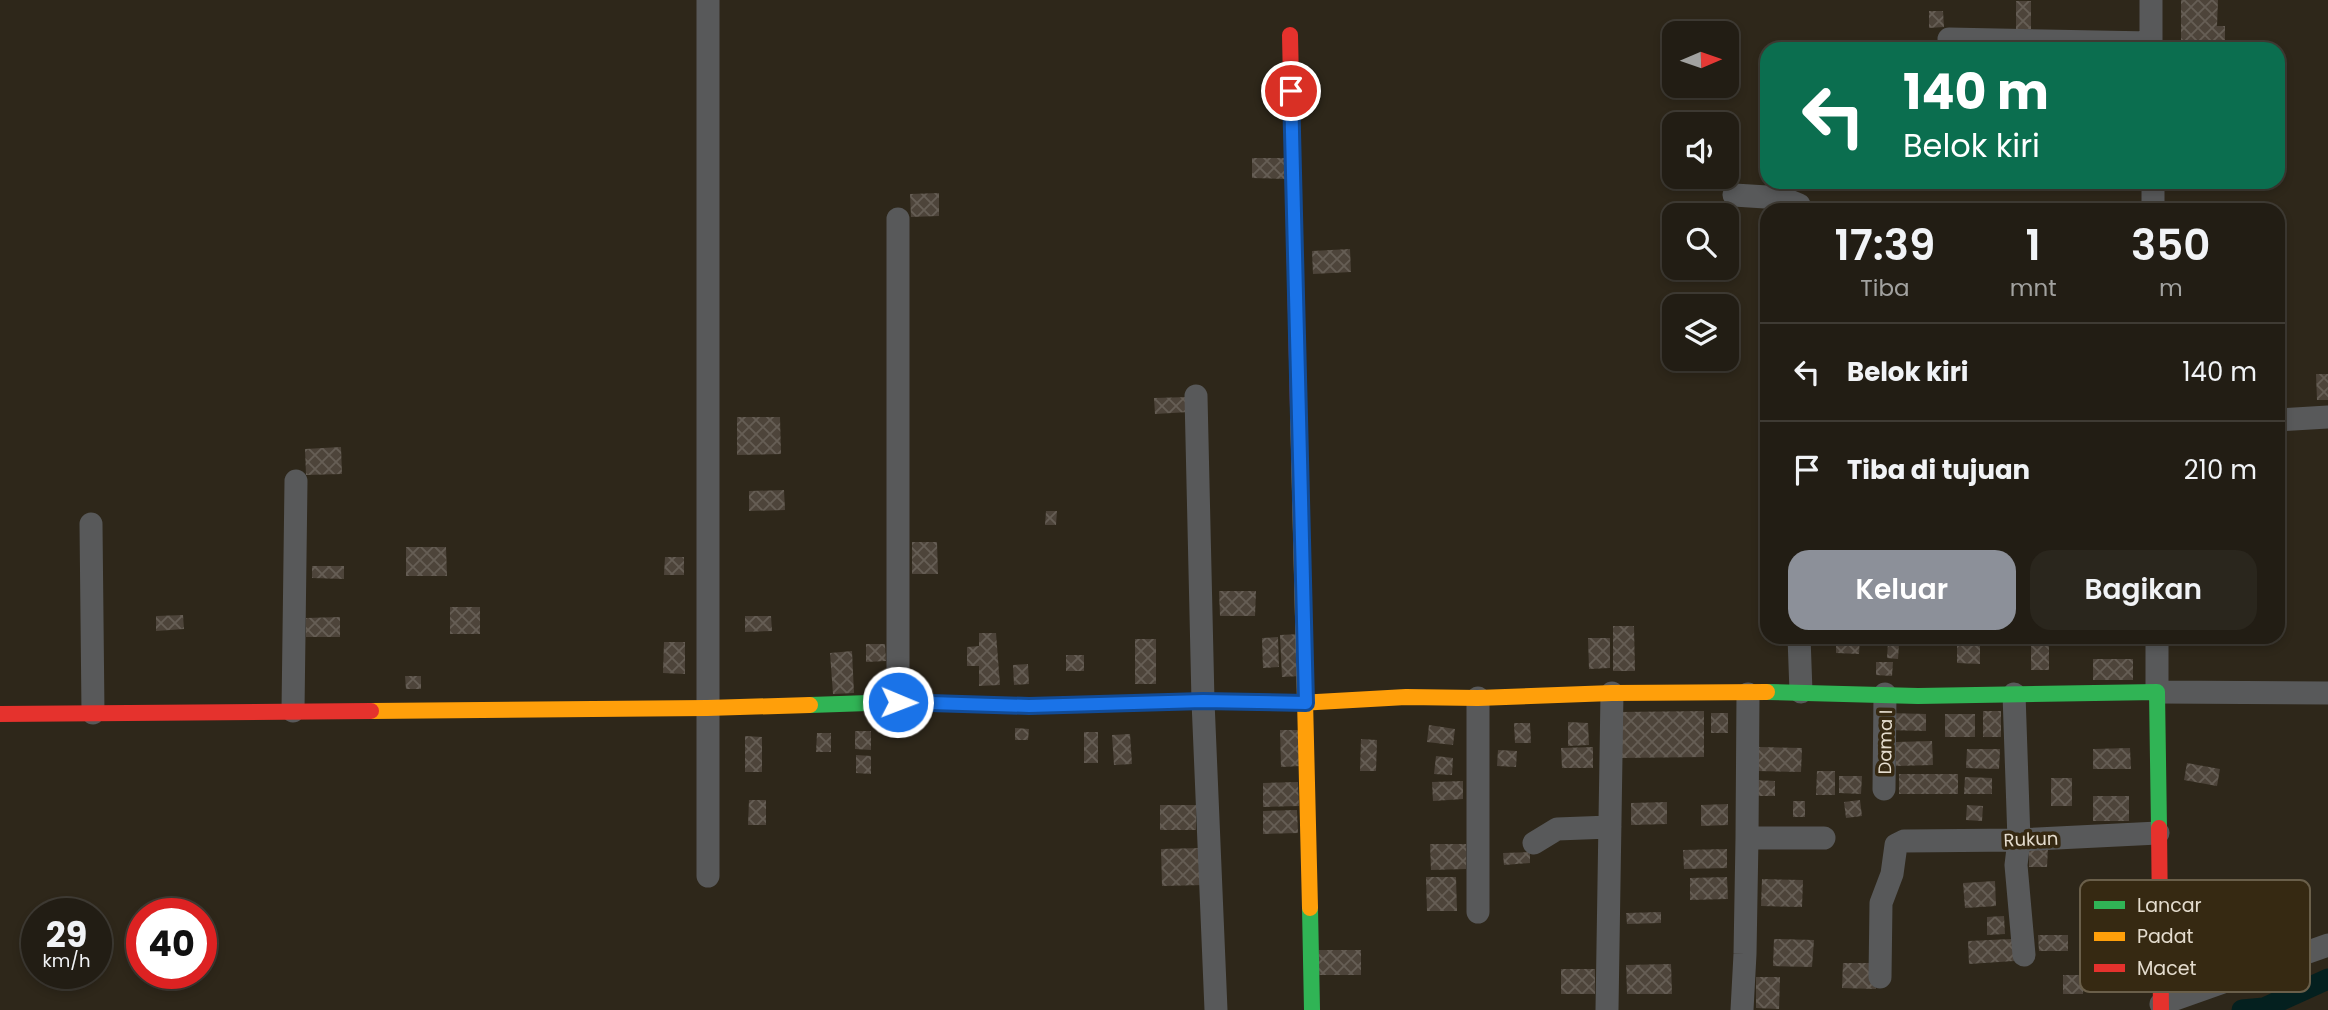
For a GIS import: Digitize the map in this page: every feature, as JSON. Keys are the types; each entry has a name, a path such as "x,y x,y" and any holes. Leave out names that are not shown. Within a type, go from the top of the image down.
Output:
{"street":[{"path":"708,0 708,876"},
{"path":"2151,0 2151,42"},
{"path":"1290,35 1312,1010"},
{"path":"1949,39 2036,42"},
{"path":"1734,195 1782,198 1794,203"},
{"path":"898,219 898,702"},
{"path":"1196,396 1203,701 1216,1010"},
{"path":"2285,420 2328,417"},
{"path":"293,710 296,481"},
{"path":"91,524 93,713"},
{"path":"1800,644 1801,692"},
{"path":"2157,644 2159,880"},
{"path":"0,714 707,708 898,702 1029,706 1203,701 1306,703 1612,693 2328,693"},
{"path":"1607,1010 1612,693"},
{"path":"1742,1010 1748,694"},
{"name":"Dama I","path":"1884,789 1885,694"},
{"path":"2014,694 2019,840 2017,865 2024,955"},
{"path":"1478,698 1478,912"},
{"path":"1534,843 1557,830 1610,827"},
{"name":"Rukun","path":"1880,977 1881,903 1892,874 1896,845 1904,841 2019,840 2158,833"},
{"path":"1747,838 1825,838"},
{"path":"2310,952 2328,945"},
{"path":"2161,1007 2201,992"}],"building":[{"path":"2181,0 2218,0 2217,26 2225,26 2225,42 2181,42"},
{"path":"2016,1 2031,1 2031,29 2016,29"},
{"path":"1929,11 1943,11 1944,27 1929,28"},
{"path":"1252,158 1286,158 1285,179 1252,178"},
{"path":"939,193 939,216 911,217 910,194"},
{"path":"1350,249 1351,272 1313,274 1312,251"},
{"path":"2316,374 2328,374 2328,400 2317,400"},
{"path":"1189,397 1189,412 1155,414 1154,398"},
{"path":"737,417 780,417 781,454 737,455"},
{"path":"341,447 342,474 306,475 305,449"},
{"path":"784,490 785,510 749,511 749,491"},
{"path":"1046,511 1057,511 1056,525 1045,525"},
{"path":"912,542 937,542 938,574 912,574"},
{"path":"406,547 446,547 447,576 406,576"},
{"path":"665,557 684,557 684,575 664,575"},
{"path":"312,566 344,566 344,579 312,578"},
{"path":"1219,591 1256,591 1255,616 1220,616"},
{"path":"450,607 480,607 480,634 450,634"},
{"path":"183,615 184,629 156,631 156,616"},
{"path":"745,616 771,616 772,631 745,632"},
{"path":"340,617 340,637 306,637 306,618"},
{"path":"1613,626 1634,626 1635,671 1613,671"},
{"path":"979,633 996,633 1000,685 979,686 979,666 967,666 967,647 979,646"},
{"path":"1300,634 1301,676 1282,677 1280,635"},
{"path":"1278,637 1279,667 1263,668 1262,638"},
{"path":"1588,638 1610,638 1610,668 1589,669"},
{"path":"1135,639 1156,639 1156,684 1135,684"},
{"path":"664,642 685,642 685,674 663,673"},
{"path":"866,644 885,644 886,661 866,662"},
{"path":"1836,644 1860,644 1859,654 1836,653"},
{"path":"1888,644 1899,644 1898,659 1887,658"},
{"path":"1957,644 1980,644 1980,664 1957,663"},
{"path":"2031,644 2049,644 2049,670 2031,670"},
{"path":"852,651 854,693 833,694 830,653"},
{"path":"1066,655 1084,655 1084,671 1066,671"},
{"path":"2093,659 2133,659 2133,680 2093,680"},
{"path":"1876,662 1893,662 1892,676 1876,675"},
{"path":"1028,664 1029,684 1014,685 1013,665"},
{"path":"405,676 421,676 421,689 406,689"},
{"path":"1704,711 1704,757 1621,758 1620,712"},
{"path":"1983,711 2001,711 2001,737 1983,737"},
{"path":"1711,713 1728,713 1728,733 1711,733"},
{"path":"1887,713 1926,714 1926,731 1887,730"},
{"path":"1945,714 1975,714 1975,737 1945,737"},
{"path":"1568,722 1588,723 1589,745 1568,746"},
{"path":"1514,723 1530,723 1531,743 1515,743"},
{"path":"1429,725 1455,729 1453,745 1427,742"},
{"path":"1015,728 1029,729 1028,740 1015,740"},
{"path":"1280,730 1301,730 1302,766 1281,767"},
{"path":"855,731 871,731 871,750 855,749"},
{"path":"1084,732 1098,732 1098,763 1084,763"},
{"path":"817,733 831,733 831,752 816,752"},
{"path":"1130,734 1132,764 1114,765 1112,735"},
{"path":"745,736 762,737 762,772 745,772"},
{"path":"1361,739 1377,740 1376,771 1360,771"},
{"path":"1932,741 1933,765 1896,766 1896,742"},
{"path":"1593,747 1593,768 1562,768 1561,748"},
{"path":"1759,747 1802,748 1801,772 1758,771"},
{"path":"2130,748 2131,769 2093,769 2093,749"},
{"path":"1967,749 2000,749 1999,769 1966,768"},
{"path":"1498,750 1517,751 1516,767 1497,766"},
{"path":"856,755 871,756 871,774 856,773"},
{"path":"1436,756 1453,758 1452,775 1434,774"},
{"path":"2187,763 2220,769 2217,786 2184,780"},
{"path":"1817,771 1835,771 1835,795 1816,795"},
{"path":"1899,774 1958,774 1958,794 1899,794"},
{"path":"1839,776 1862,776 1861,794 1839,793"},
{"path":"1965,777 1992,778 1992,794 1964,794"},
{"path":"2051,778 2072,778 2072,806 2051,806"},
{"path":"1754,780 1775,781 1775,796 1754,796"},
{"path":"1463,781 1463,799 1433,801 1432,782"},
{"path":"1298,782 1299,806 1263,807 1263,783"},
{"path":"2093,796 2129,796 2129,821 2093,821"},
{"path":"749,800 766,800 766,825 748,825"},
{"path":"1860,800 1862,816 1846,818 1844,802"},
{"path":"1793,801 1805,801 1805,817 1793,817"},
{"path":"1667,802 1667,824 1631,825 1631,803"},
{"path":"1728,804 1728,825 1701,826 1701,805"},
{"path":"1160,805 1196,805 1196,830 1160,830"},
{"path":"1967,805 1983,806 1982,821 1966,820"},
{"path":"1297,810 1298,833 1263,834 1263,811"},
{"path":"1430,844 1466,844 1466,869 1431,870"},
{"path":"2029,847 2048,848 2047,867 2029,867"},
{"path":"1201,848 1203,885 1162,886 1161,849"},
{"path":"1727,849 1727,868 1684,869 1683,850"},
{"path":"1530,852 1530,863 1504,865 1503,853"},
{"path":"1426,877 1456,877 1457,911 1427,911"},
{"path":"1727,877 1728,899 1690,900 1690,878"},
{"path":"1762,879 1803,880 1802,907 1761,906"},
{"path":"2091,879 2137,879 2137,880"},
{"path":"1995,881 1996,906 1965,908 1963,883"},
{"path":"1661,912 1661,923 1627,924 1626,913"},
{"path":"2004,916 2005,934 1987,935 1987,917"},
{"path":"2038,935 2068,935 2068,951 2039,951"},
{"path":"1774,939 1814,940 1812,967 1773,966"},
{"path":"2012,939 2014,961 1969,964 1968,941"},
{"path":"1319,950 1361,950 1361,975 1319,975"},
{"path":"1843,963 1877,963 1876,989 1842,988"},
{"path":"1671,964 1672,994 1627,994 1626,965"},
{"path":"1561,969 1595,969 1595,994 1561,994"},
{"path":"2063,975 2080,975 2080,992 2083,994 2063,994"},
{"path":"1756,977 1780,977 1779,1009 1756,1008"}],"waterway":[{"path":"2310,987 2328,979"},
{"path":"2242,1010 2264,1008 2299,992"}],"traffic: fast":[{"path":"1767,692 1918,696 2157,692 2159,828"},
{"path":"810,705 898,702 1029,706 1203,701 1299,703"},
{"path":"1310,908 1312,1010"}],"traffic: slow":[{"path":"1298,408 1310,908"},
{"path":"1299,703 1406,697 1767,692"},
{"path":"371,711 810,705"}],"traffic: jam":[{"path":"1290,35 1298,408"},
{"path":"0,714 371,711"},
{"path":"2159,828 2160,880"},
{"path":"2161,992 2161,1010"}],"route":[{"path":"898,702 1029,706 1203,701 1306,703 1291,91"}]}
